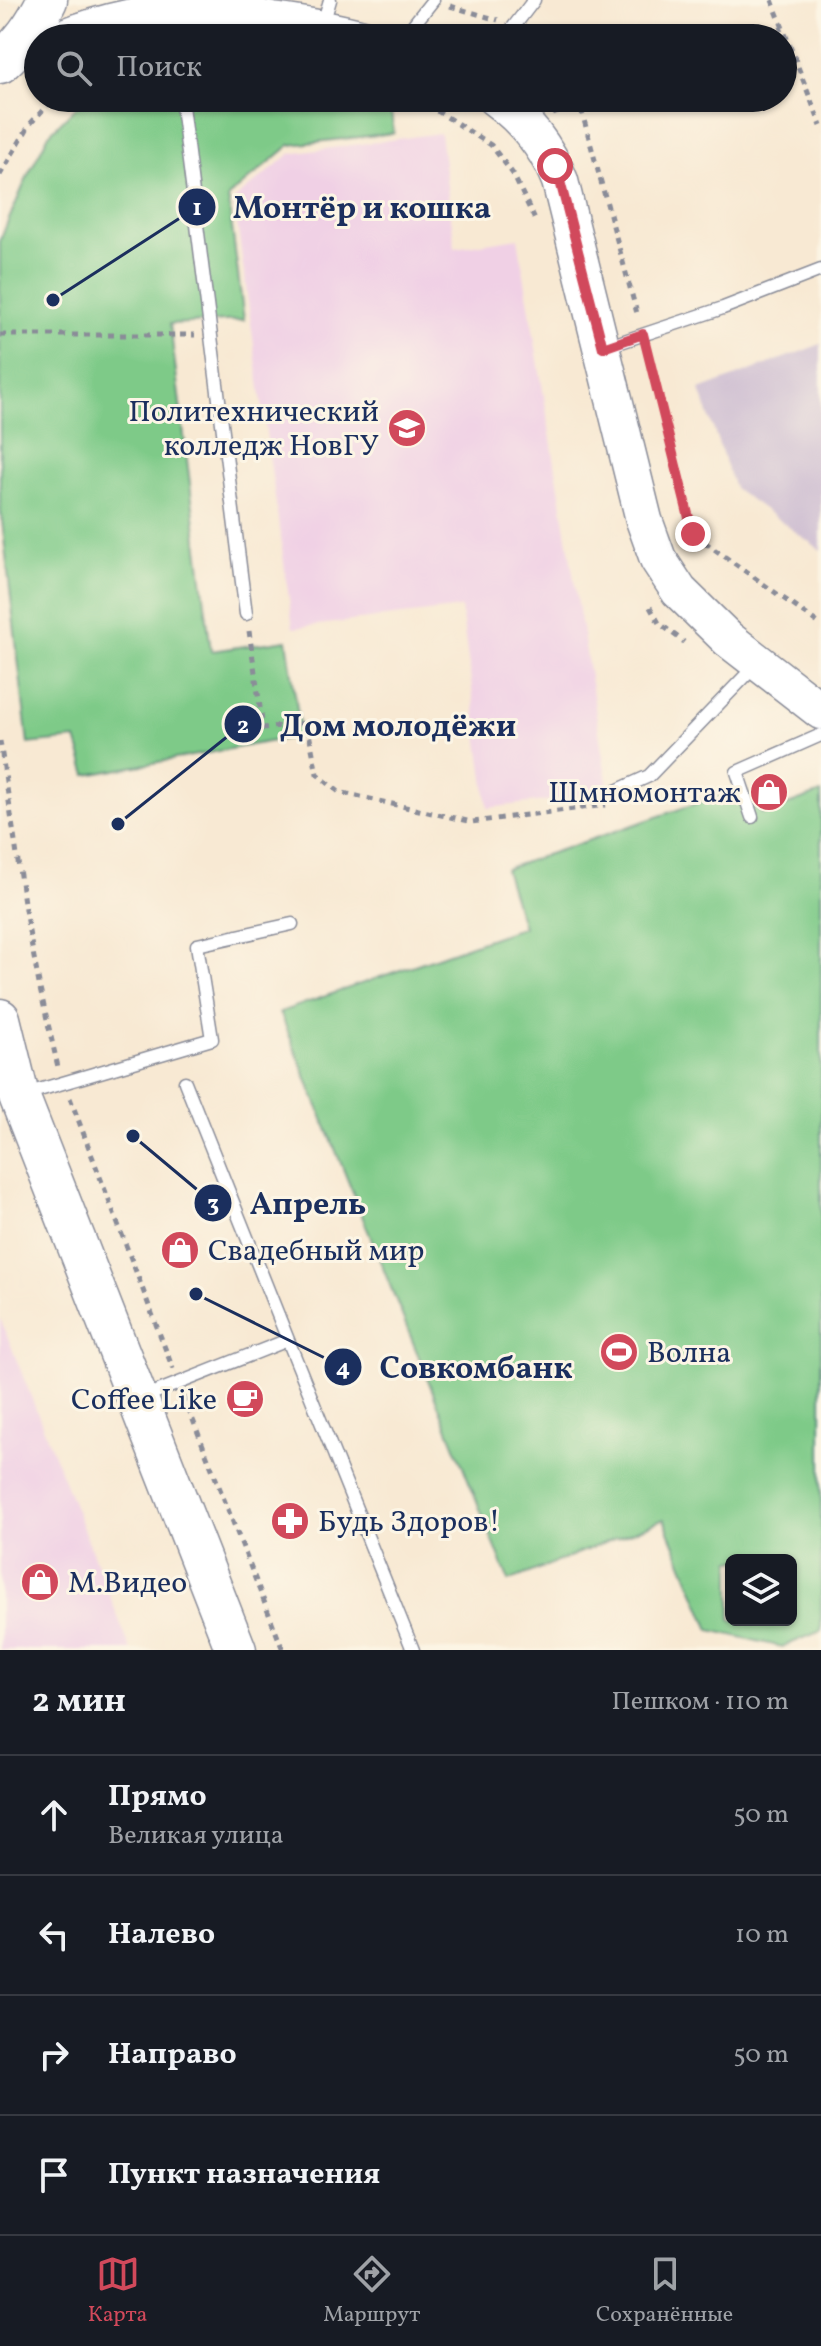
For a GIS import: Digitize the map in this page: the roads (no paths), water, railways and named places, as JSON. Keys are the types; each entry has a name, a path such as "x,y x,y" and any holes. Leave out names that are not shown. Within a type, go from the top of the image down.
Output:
{"main road":[{"path":"35,24 47,0"},
{"path":"99,24 190,15 326,14"},
{"path":"512,112 527,125 546,152 560,181 644,520 658,559 679,591 728,639 821,711"},
{"path":"0,1019 19,1096 236,1650"}],"lane":[{"path":"414,24 433,0"},
{"path":"514,24 534,0"},
{"path":"183,112 246,614"},
{"path":"603,348 723,308 821,270"},
{"path":"616,791 649,776 758,663"},
{"path":"752,817 737,772 821,735"},
{"path":"19,1096 212,1039 197,945 292,924"},
{"path":"185,1082 413,1650"},
{"path":"138,1400 288,1340"}],"place":[{"name":"Монтёр и кошка","path":"53,300"},
{"name":"Политехнический колледж НовГУ","path":"407,428"},
{"name":"Шмномонтаж","path":"769,792"},
{"name":"Дом молодёжи","path":"118,824"},
{"name":"Апрель","path":"133,1136"},
{"name":"Свадебный мир","path":"180,1250"},
{"name":"Совкомбанк","path":"196,1294"},
{"name":"Волна","path":"619,1352"},
{"name":"Coffee Like","path":"245,1399"},
{"name":"Будь Здоров!","path":"290,1521"},
{"name":"М.Видео","path":"40,1582"}]}
